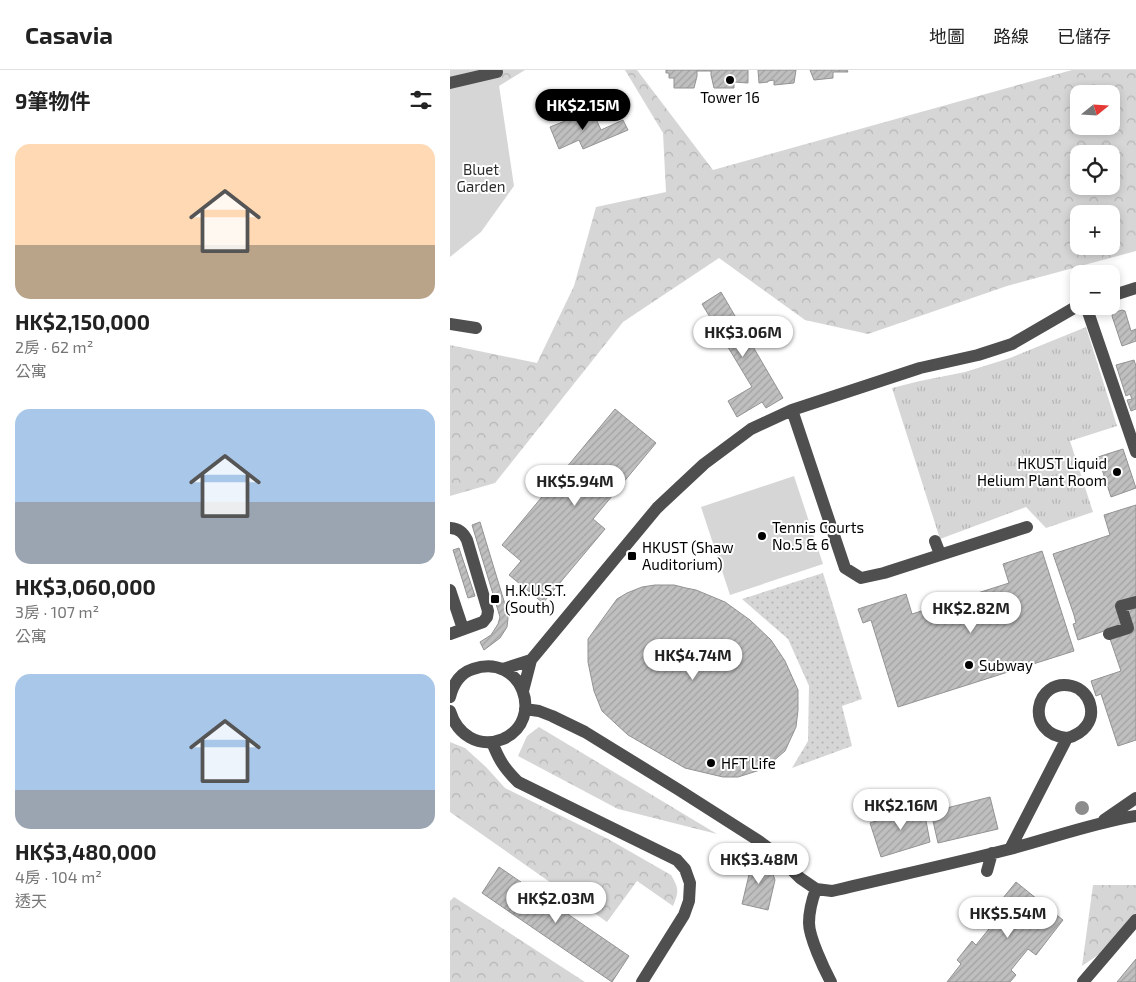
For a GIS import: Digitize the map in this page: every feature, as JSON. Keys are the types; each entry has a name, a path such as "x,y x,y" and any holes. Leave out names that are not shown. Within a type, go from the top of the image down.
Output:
{"street":[{"path":"450,83 497,72"},
{"path":"1120,293 1136,288"},
{"path":"523,691 531,660 657,508 711,458 751,429 792,410 920,368 978,355 1012,344 1070,310"},
{"path":"1089,315 1136,452"},
{"path":"450,324 476,328"},
{"path":"792,410 845,568 861,578 884,573 1027,527"},
{"path":"450,528 458,529 467,540 488,612 483,622 450,634"},
{"path":"935,541 940,554"},
{"path":"450,590 463,630"},
{"path":"1108,634 1128,628 1121,606 1136,602"},
{"path":"503,669 531,660"},
{"path":"450,697 455,680 469,670 480,666 492,666 503,669 512,675 523,691 525,702 525,710 520,724 513,733 503,739 492,742 479,742 454,727 450,711"},
{"path":"1010,849 1068,738 1082,732 1091,717 1091,708 1083,692 1076,687 1067,685 1058,686 1048,691 1042,698 1039,706 1039,717 1043,726 1049,732 1058,737 1068,738"},
{"path":"525,710 539,711 585,732 759,841 775,853 800,878 816,889 832,890 1010,849 1097,824 1136,816"},
{"path":"492,742 497,756 506,770 518,782 677,860 685,869 690,883 689,901 684,915 642,982"},
{"path":"1097,824 1136,798"},
{"path":"987,871 992,853"},
{"path":"816,889 810,906 809,925 815,945 831,982"},
{"path":"1083,982 1136,920"}],"green space":[{"name":"Bluet Garden","path":"450,70 499,70 497,72 514,186 481,232 450,257"},
{"path":"466,70 525,70 468,105"},
{"path":"625,70 637,70 713,170 1072,70 1136,70 1136,251 1084,265 1070,265 1070,269 1007,286 868,334 805,320 719,258 623,322 495,483 450,496 450,345 537,363 574,286 596,207 666,192 663,133"},
{"path":"1086,327 1117,426 1070,441 1093,512 1046,528 1026,507 940,539 892,388 965,372 1010,358"},
{"name":"Tennis Courts No.5 & 6","path":"794,476 823,564 730,595 701,507"},
{"path":"823,573 862,699 842,706 852,746 792,768 808,741 809,686 788,639 742,599"},
{"path":"539,727 717,834 618,809 518,756 527,736"},
{"path":"450,742 465,748 505,788 610,840 671,875 676,883 677,890 673,906 637,881 607,922 450,812"},
{"path":"1093,885 1136,885 1136,929 1082,966"},
{"path":"454,897 585,982 450,982 450,901"}],"shaded area":[{"path":"600,90 608,92 620,103 613,110 602,113 601,106 603,101 601,98 597,100 595,96"}],"building":[{"name":"Tower 16","path":"666,70 748,70 748,83 734,82 734,88 714,88 711,71 697,71 694,88 674,88 674,78 669,78 669,73 666,73"},
{"path":"758,70 796,70 794,83 774,85 774,80 759,83"},
{"path":"810,70 847,70 848,72 833,72 833,78 814,80"},
{"path":"572,108 577,112 581,123 595,117 601,130 623,120 628,130 583,149 579,140 559,149 550,127 565,121 561,111"},
{"path":"721,292 783,398 766,408 762,402 737,417 728,401 752,387 702,304"},
{"path":"1120,311 1125,311 1131,331 1136,329 1136,341 1122,346 1112,316 1120,315"},
{"path":"1134,360 1136,366 1136,409 1131,411 1127,400 1132,399 1130,394 1126,396 1116,365"},
{"path":"615,409 656,443 593,519 605,529 543,603 509,575 521,561 502,545"},
{"name":"HKUST Liquid Helium Plant Room","path":"1123,449 1136,488 1111,497 1098,457"},
{"path":"1136,505 1136,740 1118,746 1101,694 1096,696 1091,681 1121,671 1107,630 1078,640 1073,624 1076,623 1074,615 1053,554 1110,535 1104,515"},
{"path":"480,522 508,618 507,627 500,638 484,650 480,642 491,635 500,617 472,525"},
{"path":"459,548 475,596 468,598 453,550"},
{"path":"1042,551 1074,651 898,707 871,620 863,623 858,609 906,594 912,614 1009,583 1003,564"},
{"path":"674,585 696,590 725,602 750,620 771,640 785,661 798,690 796,727 785,751 760,770 738,777 723,777 685,768 628,735 602,711 594,691 588,662 588,639 617,599 642,587"},
{"path":"990,797 998,829 938,843 931,812"},
{"path":"923,805 930,842 881,857 870,823"},
{"path":"753,858 769,863 775,880 768,910 742,904"},
{"path":"499,867 629,956 612,982 482,893"},
{"path":"1016,882 1063,920 1036,955 1028,949 1011,970 1016,975 1010,982 947,982 961,964 957,960 972,941 976,945 997,919 990,914"},
{"path":"1136,959 1136,982 1117,982"}],"place":[{"name":"Tower 16","path":"730,80"},
{"name":"HKUST Liquid Helium Plant Room","path":"1117,472"},
{"name":"Tennis Courts No.5 & 6","path":"762,536"},
{"name":"HKUST (Shaw Auditorium)","path":"632,556"},
{"name":"H.K.U.S.T. (South)","path":"495,599"},
{"name":"Subway","path":"969,665"},
{"name":"HFT Life","path":"711,763"}]}
